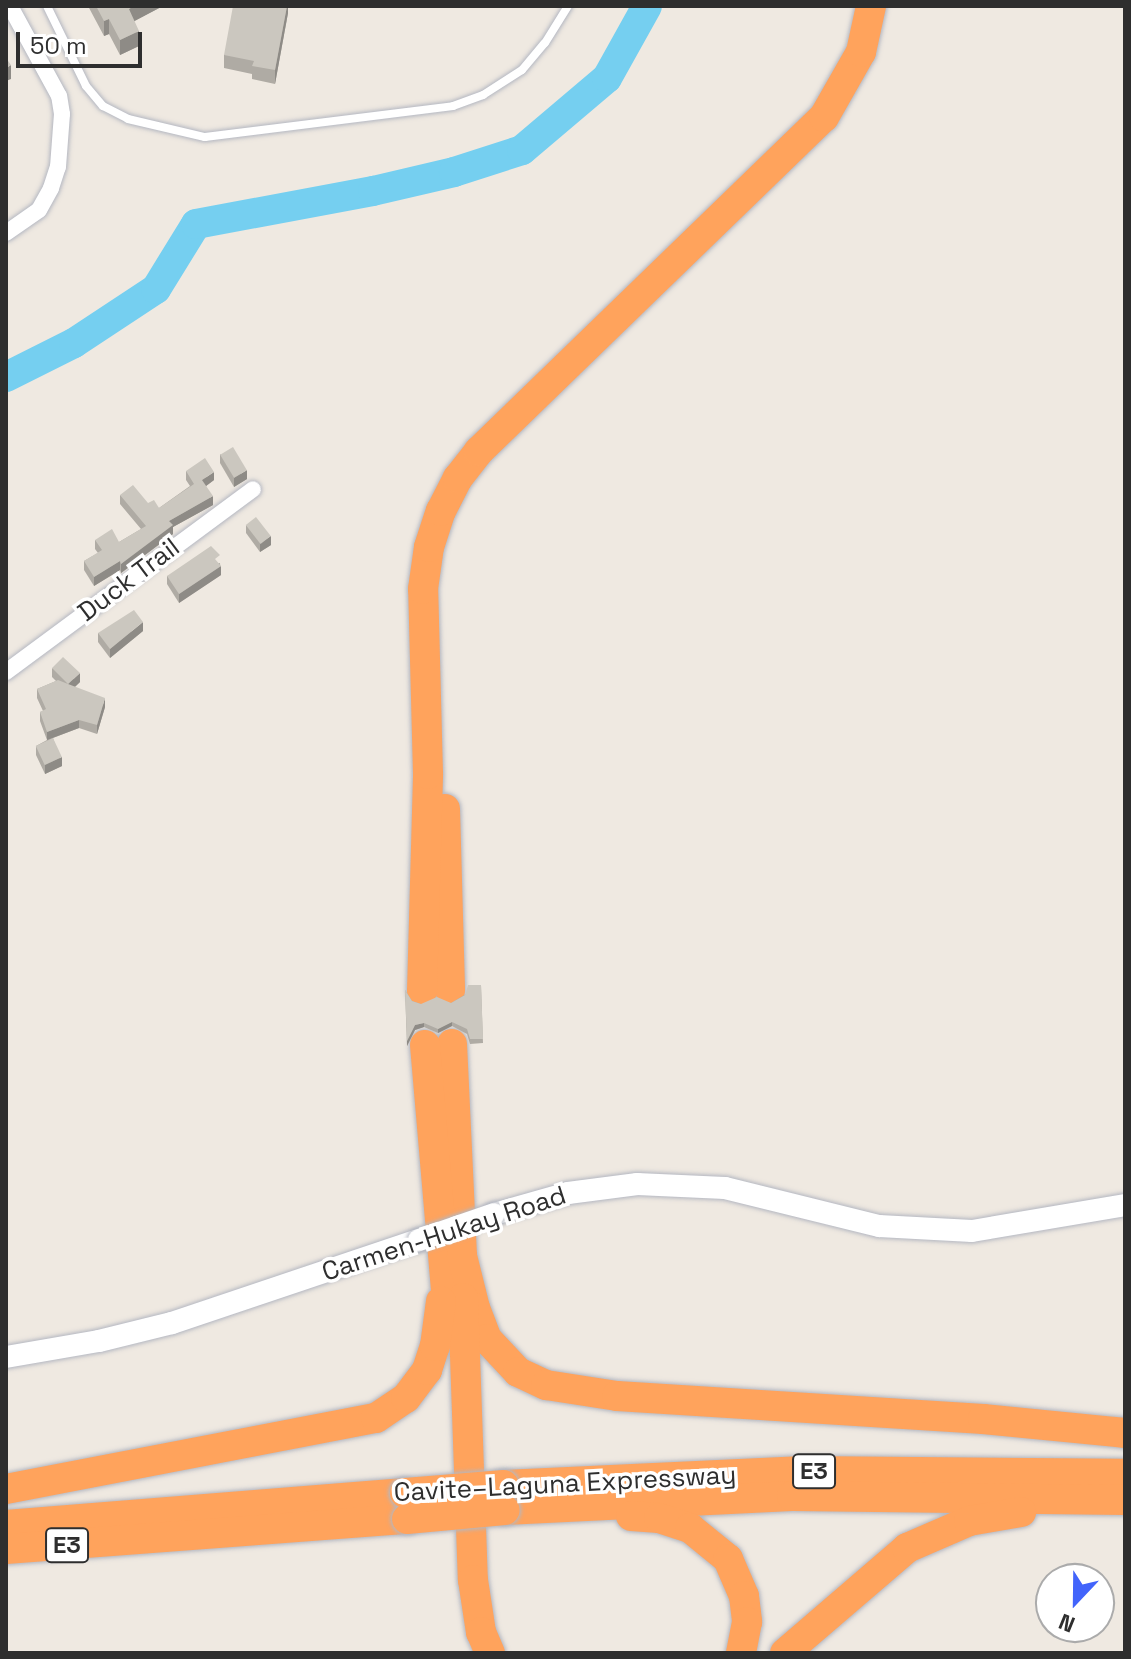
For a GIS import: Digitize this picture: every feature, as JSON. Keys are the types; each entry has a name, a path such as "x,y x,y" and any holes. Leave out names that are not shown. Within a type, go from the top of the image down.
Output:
{"highway":[{"path":"871,6 856,63 824,117 479,451 458,478 441,511 429,547 423,589 436,991 441,566 459,508 495,458 822,145 865,81 884,26 886,6"},
{"path":"439,1045 475,1607 490,1653"},
{"path":"453,1257 487,1339 518,1372 546,1385 617,1396 983,1419 1125,1433"},
{"path":"6,1489 355,1425 387,1413 414,1390 432,1358 453,1257"},
{"path":"453,1257 456,1576 462,1625 471,1653"},
{"name":"Cavite–Laguna Expressway","path":"6,1549 406,1506 804,1471 1125,1474"},
{"name":"Cavite–Laguna Expressway","path":"504,1497 792,1496 1125,1501"},
{"path":"504,1497 659,1518 704,1536 728,1559 744,1596 747,1622 741,1653"},
{"path":"785,1653 886,1563 926,1537 989,1516 1125,1501"},
{"name":"Cavite–Laguna Expressway","path":"6,1525 406,1506"}],"street":[{"path":"6,233 39,210 51,188 58,167 62,114 59,96 10,6"},
{"name":"Duck Trail","path":"6,672 253,489"},
{"name":"Carmen-Hukay Road","path":"6,1357 99,1341 172,1323 494,1214 568,1193 637,1184 725,1188 879,1226 972,1231 1125,1205"}],"lane":[{"path":"47,6 86,86 103,106 128,119 205,137 453,106 483,95 522,70 545,43 568,6"}],"building":[{"path":"96,6 134,6 129,9 139,31 120,40 109,19 104,21"},
{"path":"233,6 287,6 275,70 252,66 254,61 224,55"},
{"path":"233,447 247,470 234,478 220,455"},
{"path":"205,458 214,472 202,480 213,496 169,521 173,525 121,564 120,561 94,577 84,561 102,550 95,540 112,529 119,542 146,526 120,495 133,485 148,503 154,500 159,508 194,484 186,471"},
{"path":"256,517 271,536 261,544 246,525"},
{"path":"211,546 220,555 215,559 221,566 179,594 167,576"},
{"path":"134,610 143,622 110,649 98,633"},
{"path":"63,657 80,673 68,684 52,668"},
{"path":"58,680 105,698 97,725 79,720 47,732 40,712 46,709 37,689"},
{"path":"53,738 62,757 45,765 36,746"},
{"path":"468,985 481,985 483,1039 470,1039 467,1029 452,1022 438,1029 424,1023 415,1025 407,1041 405,990 412,1001 421,1004 437,997 451,1003 465,995"}],"waterway":[{"path":"6,377 74,343 156,289 196,224 373,191 454,172 522,150 607,78 647,6"}]}
